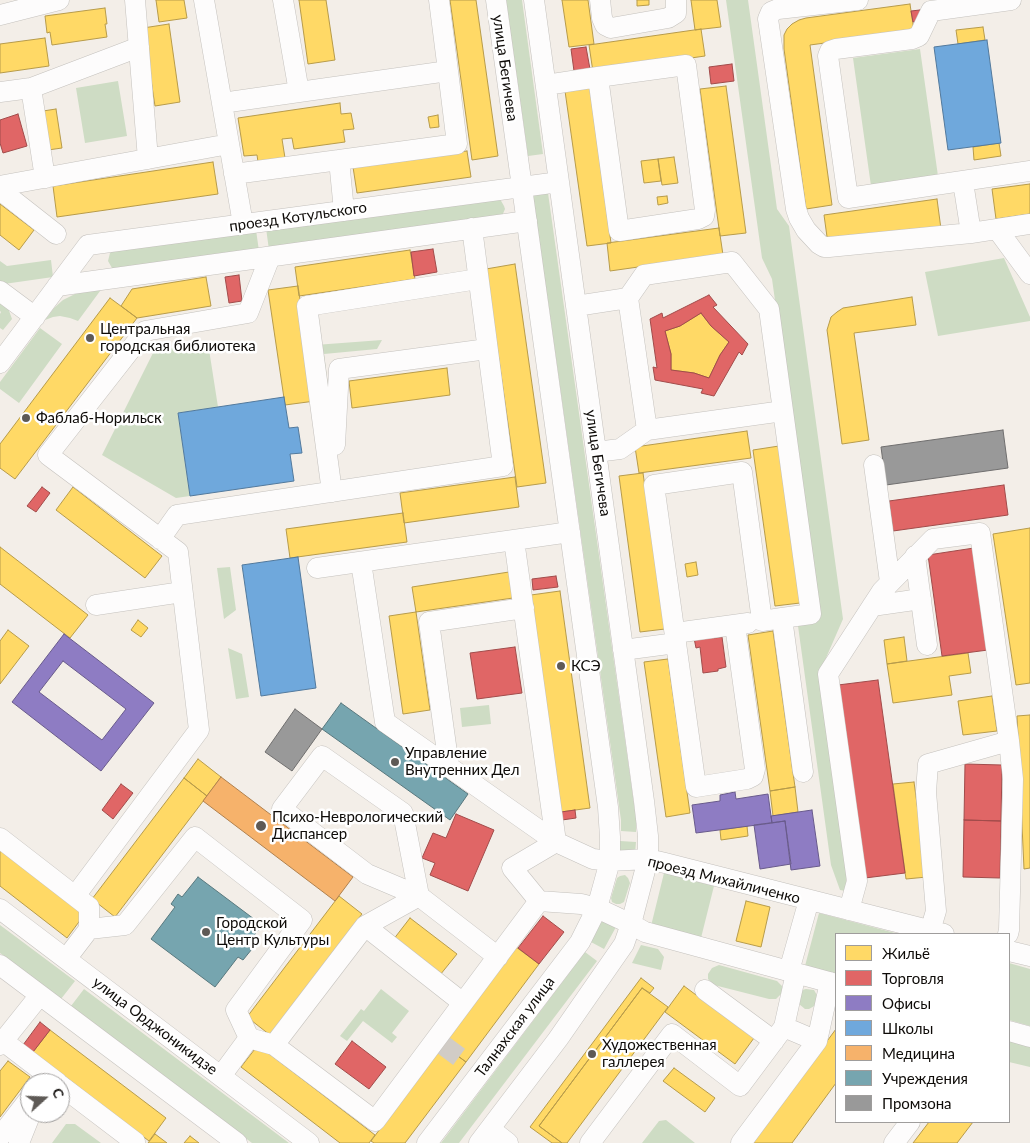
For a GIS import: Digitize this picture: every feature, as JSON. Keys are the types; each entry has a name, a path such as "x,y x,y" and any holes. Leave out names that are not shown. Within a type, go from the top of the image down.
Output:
{"street":[{"path":"0,15 59,0"},
{"path":"135,0 148,159"},
{"path":"204,0 242,224"},
{"path":"283,0 299,92"},
{"path":"234,174 457,144 439,0"},
{"name":"улица Бегичева","path":"496,0 608,807 610,861 597,908"},
{"name":"улица Бегичева","path":"534,0 648,836 648,859 632,924"},
{"path":"600,0 602,18 605,25 611,28 668,18 676,13 676,0"},
{"path":"858,0 778,9 771,12 768,19 796,209 798,218 806,230 819,244 829,247 1030,224"},
{"path":"1011,0 931,11 919,36 912,39 836,49 830,51 828,56 848,198 1030,171"},
{"path":"0,92 31,88 139,47"},
{"path":"546,85 598,77 686,65 705,210 704,216 698,219 619,231 598,77"},
{"path":"222,103 448,71"},
{"path":"31,88 45,178"},
{"path":"0,188 229,144"},
{"path":"339,160 344,211"},
{"name":"проезд Котульского","path":"0,364 88,245 559,182"},
{"path":"963,182 971,232"},
{"path":"0,188 56,234"},
{"path":"57,286 527,221"},
{"path":"160,539 177,515 503,466 472,228"},
{"path":"997,229 1030,274"},
{"path":"74,896 199,730 178,552 48,455 145,331 248,313 270,257"},
{"path":"624,650 735,625 811,614 769,310 732,262 644,274 628,298 646,430"},
{"path":"332,492 307,306 478,279"},
{"path":"0,291 35,317"},
{"path":"576,306 628,298"},
{"path":"332,492 339,369 488,349"},
{"path":"596,452 620,449 646,430 783,411"},
{"path":"874,465 890,582"},
{"path":"735,625 755,769 753,776 747,779 696,787 654,484 742,472 803,772"},
{"path":"317,568 570,532"},
{"path":"849,910 857,881 828,674 882,590 933,539 980,533 1013,779 1008,933"},
{"path":"514,540 556,842 512,868 539,902 581,904 597,908 645,932 833,983 817,1042 741,1143"},
{"path":"915,556 927,646"},
{"name":"проезд Михайличенко","path":"361,562 384,722 556,842 593,859 610,861 648,859 665,862 937,932"},
{"path":"96,605 182,592"},
{"path":"872,606 920,599"},
{"path":"449,767 429,622 524,608"},
{"path":"937,932 926,792 928,764 1009,741"},
{"path":"418,896 403,813 322,756 282,809 367,874 418,896 498,957"},
{"path":"89,929 125,925 195,837 302,920 236,1010 249,1038 274,1045 375,1121 439,1042 463,1003 539,902"},
{"path":"0,838 89,907 89,929 66,959"},
{"path":"274,1045 365,926 418,896"},
{"name":"проезд Михайличенко","path":"779,1034 808,900"},
{"name":"Талнахская улица","path":"428,1143 473,1068 580,942 597,908"},
{"name":"улица Орджоникидзе","path":"0,909 309,1143"},
{"path":"508,1143 485,1136 558,1039 624,944 632,924"},
{"path":"365,926 463,1003"},
{"path":"1010,950 1030,956"},
{"path":"0,965 237,1143"},
{"path":"705,990 779,1034 817,1042"},
{"path":"39,1073 2,1043 40,994"},
{"path":"1010,1031 1030,1037"},
{"path":"590,1143 672,1034 740,1086 779,1034"},
{"path":"221,1076 249,1038"},
{"path":"70,1096 135,1143"},
{"path":"0,1137 20,1111"},
{"path":"19,1143 27,1123"},
{"path":"894,1143 909,1123"}],"green space":[{"path":"506,0 522,0 543,154 528,156"},
{"path":"726,0 748,0 777,209 789,226 843,619 819,674 846,863 846,891 840,890 831,865 798,626 819,613 772,279 762,258"},
{"path":"920,49 938,176 871,186 853,58"},
{"path":"118,81 127,136 85,143 76,88"},
{"path":"548,193 636,818 636,832 621,831 621,820 533,195"},
{"path":"500,199 505,209 502,216 269,250 266,228"},
{"path":"256,230 259,251 116,270 112,268 108,261 113,250"},
{"path":"1004,258 1030,317 1030,321 938,336 925,272"},
{"path":"51,260 53,277 4,284 0,281 0,261 7,266"},
{"path":"103,287 78,321 60,316 45,320 63,300 75,294"},
{"path":"0,300 7,305 12,319 3,330 0,328"},
{"path":"40,328 62,344 19,403 0,389 0,382"},
{"path":"382,340 377,349 324,354 331,409 315,345"},
{"path":"208,343 218,407 178,413 190,496 176,498 102,455 154,351"},
{"path":"230,567 236,610 224,619 217,568"},
{"path":"228,648 242,654 249,697 236,699"},
{"path":"489,705 491,724 462,727 460,708"},
{"path":"620,841 636,842 635,854 620,853"},
{"path":"664,873 714,886 701,938 651,926"},
{"path":"625,875 630,883 624,902 616,904 612,902 611,898 617,878"},
{"path":"819,913 895,933 835,933 835,974 805,966"},
{"path":"602,921 616,927 604,949 591,942"},
{"path":"0,925 75,981 61,999 0,953"},
{"path":"641,945 658,949 664,957 661,970 632,963"},
{"path":"585,952 597,961 459,1143 441,1143"},
{"path":"1010,963 1030,969 1030,1026 1010,1020"},
{"path":"719,965 777,981 782,986 782,993 776,999 769,999 714,985 708,979 708,974 712,968"},
{"path":"84,989 289,1143 252,1143 71,1006"},
{"path":"381,989 409,1011 392,1033 397,1037 392,1043 363,1021 347,1041 340,1036 361,1009 364,1011"},
{"path":"802,990 814,990 818,997 816,1005 809,1009 805,1009 799,1004"},
{"path":"1010,1040 1030,1046 1030,1067 1010,1062"},
{"path":"666,1120 695,1143 642,1143 659,1121"},
{"path":"66,1124 75,1124 101,1143 52,1143"}],"building: Жильё":[{"path":"156,0 184,0 187,18 159,22"},
{"path":"299,0 326,0 335,60 308,64"},
{"path":"450,0 476,0 498,156 472,160"},
{"path":"562,0 588,0 594,44 569,47"},
{"path":"637,0 649,0 649,5 637,6"},
{"path":"691,0 717,0 721,27 695,30"},
{"path":"910,4 914,31 810,45 832,205 806,209 784,49 784,35 787,29 792,24 806,18"},
{"path":"105,8 107,37 52,45 50,32 47,33 45,16"},
{"path":"169,24 180,102 155,106 143,28"},
{"path":"983,27 985,40 958,44 956,30"},
{"path":"701,29 705,56 593,72 589,45"},
{"path":"45,38 49,66 0,73 0,44"},
{"path":"726,86 746,233 720,236 700,89"},
{"path":"590,88 611,243 587,246 565,91"},
{"path":"340,103 341,114 351,113 354,129 343,130 345,142 294,149 292,138 282,139 285,158 258,162 257,155 244,156 238,118"},
{"path":"56,109 62,148 48,150 43,111"},
{"path":"438,115 439,127 430,128 428,117"},
{"path":"999,143 1001,156 974,160 973,147"},
{"path":"467,151 471,177 357,193 353,167"},
{"path":"674,157 678,183 662,185 658,159"},
{"path":"658,159 661,181 644,183 641,161"},
{"path":"213,162 218,194 57,217 53,186"},
{"path":"1030,184 1030,214 996,219 992,189"},
{"path":"667,196 668,203 658,205 657,197"},
{"path":"937,199 941,229 828,244 824,215"},
{"path":"0,204 34,230 19,250 0,235"},
{"path":"719,228 723,255 610,271 607,243"},
{"path":"410,250 415,279 299,296 295,267"},
{"path":"515,264 546,483 517,487 486,269"},
{"path":"206,277 211,306 137,318 121,306 132,289"},
{"path":"298,286 315,401 285,405 268,290"},
{"path":"912,297 916,325 854,333 869,440 842,444 827,330 831,317 843,308"},
{"path":"110,298 137,318 15,479 0,468 0,444"},
{"path":"701,313 711,326 729,342 720,355 709,378 694,373 671,370 671,354 665,331 680,326"},
{"path":"447,368 450,395 352,408 349,381"},
{"path":"747,431 751,458 639,473 635,447"},
{"path":"779,446 800,603 775,606 753,450"},
{"path":"643,473 665,629 640,632 619,476"},
{"path":"515,477 519,507 404,523 400,493"},
{"path":"73,487 162,556 145,578 56,510"},
{"path":"403,513 407,542 290,558 286,529"},
{"path":"1030,528 1030,683 1016,685 993,534"},
{"path":"0,547 88,615 70,638 0,584"},
{"path":"696,562 698,575 687,577 685,564"},
{"path":"509,572 513,598 416,612 412,587"},
{"path":"560,591 590,808 561,812 531,595"},
{"path":"416,612 430,710 403,714 389,616"},
{"path":"138,620 148,628 141,637 131,630"},
{"path":"8,630 29,646 0,684 0,641"},
{"path":"773,631 795,787 770,791 748,635"},
{"path":"904,637 907,661 887,664 884,640"},
{"path":"968,653 971,673 949,676 952,695 893,703 887,664"},
{"path":"668,659 690,813 666,817 644,662"},
{"path":"992,696 997,731 963,735 958,701"},
{"path":"1030,715 1030,868 1024,869 1017,716"},
{"path":"198,759 221,777 207,796 184,778"},
{"path":"184,778 207,796 115,917 92,899"},
{"path":"914,782 927,877 906,879 893,784"},
{"path":"795,787 798,812 773,816 770,791"},
{"path":"747,826 748,836 721,840 720,830"},
{"path":"0,850 84,915 67,938 0,886"},
{"path":"339,896 362,914 270,1035 247,1017"},
{"path":"746,901 770,907 761,947 736,941"},
{"path":"410,918 457,954 440,975 393,940"},
{"path":"516,947 539,964 466,1062 443,1045"},
{"path":"641,978 654,988 650,993 642,988 539,1126 562,1143 552,1143 530,1127"},
{"path":"684,986 754,1038 735,1064 665,1012"},
{"path":"642,988 668,1007 567,1143 562,1143 539,1126"},
{"path":"50,1030 166,1118 149,1141 70,1080 70,1073 60,1073 33,1052"},
{"path":"835,1030 835,1084 792,1143 752,1143"},
{"path":"258,1045 375,1135 369,1143 340,1143 241,1067"},
{"path":"443,1045 466,1062 405,1143 374,1143 371,1141"},
{"path":"8,1061 24,1073 20,1073 20,1090 0,1117 0,1071"},
{"path":"674,1068 715,1098 705,1112 663,1081"},
{"path":"928,1123 972,1123 957,1143 913,1143"},
{"path":"155,1134 167,1143 148,1143"},
{"path":"190,1136 199,1143 184,1143"}],"building: Торговля":[{"path":"920,10 921,21 913,22 911,11"},
{"path":"586,47 590,69 574,71 571,49"},
{"path":"732,64 734,81 711,84 709,67"},
{"path":"18,114 27,146 3,153 0,143 0,120"},
{"path":"433,249 437,272 414,276 411,252"},
{"path":"239,275 242,301 229,303 225,277"},
{"path":"709,295 717,305 713,307 748,344 742,355 739,352 714,396 701,393 703,389 655,380 653,367 657,368 650,319 662,313 663,318","holes":["701,313 711,326 729,342 720,355 709,378 694,373 671,370 671,354 665,331 680,326"]},
{"path":"1004,485 1008,515 893,531 889,501"},
{"path":"42,487 50,493 36,512 27,506"},
{"path":"974,548 988,650 942,656 928,555"},
{"path":"556,576 558,587 533,590 532,579"},
{"path":"713,635 714,638 722,637 726,667 718,669 718,671 703,673 700,647 696,648 694,638"},
{"path":"515,647 522,693 477,699 470,653"},
{"path":"878,680 905,873 865,878 838,685"},
{"path":"965,764 1002,765 1001,821 964,820"},
{"path":"121,784 133,793 113,819 102,810"},
{"path":"575,810 576,818 562,820 561,812"},
{"path":"456,814 494,830 468,891 430,875 435,863 422,858 433,833 446,838"},
{"path":"964,820 1001,821 1000,878 963,877"},
{"path":"543,916 564,932 539,964 518,948"},
{"path":"40,1022 50,1030 33,1052 23,1045"},
{"path":"352,1041 386,1067 369,1089 335,1064"}],"building: Офисы":[{"path":"64,634 154,703 101,771 12,702","holes":["63,661 126,709 102,740 39,692"]},
{"path":"735,792 736,799 768,794 772,823 696,833 692,805 720,801 720,795"},
{"path":"812,810 820,866 791,870 785,821 772,823 771,816"},
{"path":"785,821 791,864 760,869 754,825"}],"building: Школы":[{"path":"987,40 1001,143 948,150 934,47"},
{"path":"284,397 289,428 298,427 302,453 290,454 294,481 190,496 178,413"},
{"path":"298,557 316,688 261,696 242,565"}],"building: Медицина":[{"name":"Психо-Неврологический Диспансер","path":"221,777 353,877 335,901 203,801"}],"building: Учреждения":[{"name":"Управление Внутренних Дел","path":"341,703 468,794 450,820 322,729"},
{"name":"Городской Центр Культуры","path":"198,877 262,925 246,946 252,949 243,960 238,957 215,987 151,939 175,907 171,904 178,894 182,897"}],"building: Промзона":[{"path":"1003,430 1008,468 886,485 881,447"},
{"path":"295,709 322,729 292,771 265,752"}],"tunnel":[{"path":"443,1045 466,1062"}],"place":[{"name":"Центральная городская библиотека","path":"90,338"},
{"name":"Фаблаб-Норильск","path":"26,418"},
{"name":"КСЭ","path":"561,666"},
{"name":"Управление Внутренних Дел","path":"395,762"},
{"name":"Психо-Неврологический Диспансер","path":"261,826"},
{"name":"Городской Центр Культуры","path":"206,932"},
{"name":"Художественная галлерея","path":"592,1054"}]}
